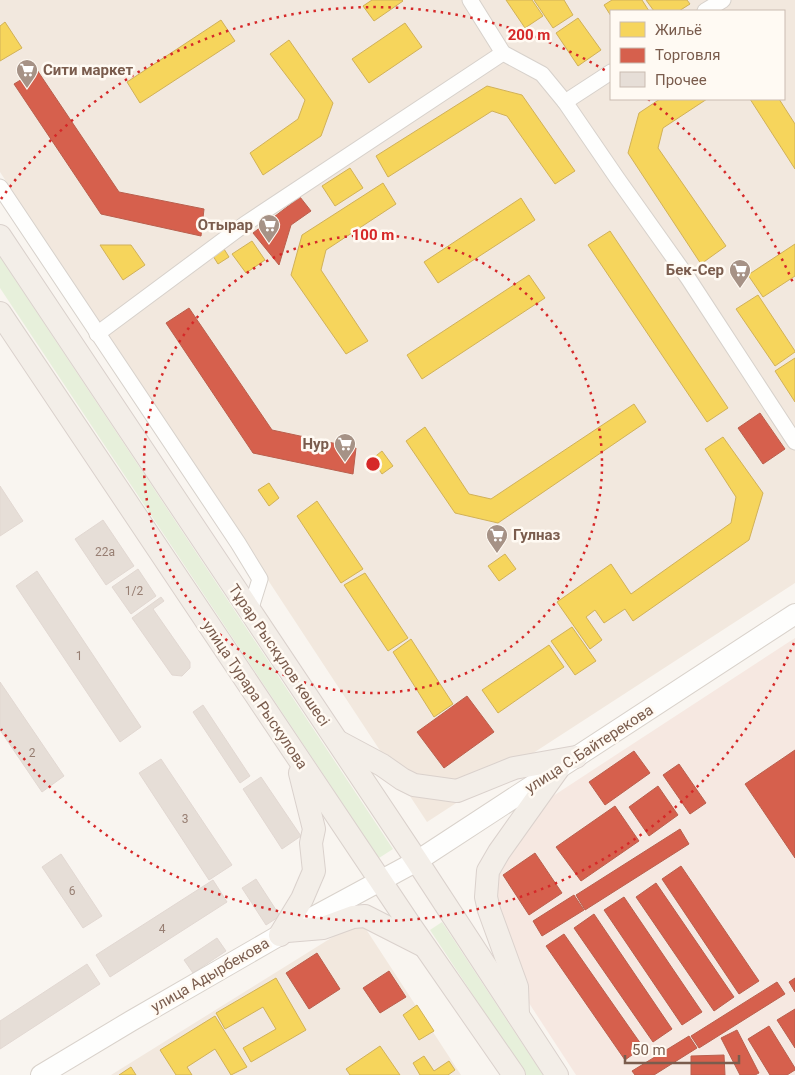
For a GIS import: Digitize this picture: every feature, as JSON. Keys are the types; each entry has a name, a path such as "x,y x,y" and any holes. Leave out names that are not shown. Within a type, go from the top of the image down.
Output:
{"main road":[{"name":"Тұрар Рыскұлов көшесі","path":"0,236 337,741 556,1075"},
{"name":"улица Турара Рыскулова","path":"0,313 410,925 514,1075"},
{"name":"улица С.Байтерекова","path":"381,881 416,861 795,614"},
{"path":"337,741 414,784 457,791 514,768 567,763"},
{"path":"283,933 302,899 314,871 311,843 314,829 296,755"},
{"path":"518,1016 518,987 488,910 486,883 488,872 500,852 567,763"},
{"name":"улица Адырбекова","path":"41,1075 283,933 381,881"},
{"path":"283,933 323,928 365,916 426,947"}],"street":[{"path":"470,0 503,53 542,74 565,102 688,278 795,442"},
{"path":"707,10 723,0"},
{"path":"97,334 245,224 503,53"},
{"path":"565,102 610,73"},
{"path":"0,187 238,543 260,580 250,611"}],"shaded area":[{"path":"0,0 795,0 795,583 427,822 0,172"},
{"path":"795,638 795,1075 576,1075 525,997 483,903 504,828"},
{"path":"360,920 461,1075 111,1075"}],"green space":[{"path":"0,257 393,849 379,858 0,288"},
{"path":"442,922 543,1075 526,1075 430,930"}],"building: Жильё":[{"path":"372,0 403,1 374,21 363,6"},
{"path":"506,0 532,0 543,16 525,28"},
{"path":"534,0 564,0 573,15 553,28"},
{"path":"612,0 642,0 648,10 610,10 610,14 604,5"},
{"path":"646,0 687,0 690,4 681,10 653,10"},
{"path":"578,18 601,50 578,66 556,33"},
{"path":"221,20 235,41 140,103 127,82"},
{"path":"5,22 22,48 0,61 0,26"},
{"path":"405,23 422,47 369,83 352,59"},
{"path":"289,40 333,103 321,136 263,175 250,153 298,119 305,100 270,54"},
{"path":"487,86 522,95 575,171 555,184 507,116 492,111 388,177 376,156"},
{"path":"658,100 705,100 663,128 658,148 726,246 701,264 628,153 639,113"},
{"path":"751,100 780,100 795,124 795,169"},
{"path":"350,168 363,188 335,206 322,186"},
{"path":"383,183 396,204 326,250 321,270 368,341 346,354 291,275 302,235"},
{"path":"521,198 535,220 438,283 424,262"},
{"path":"610,231 728,408 707,422 588,245"},
{"path":"252,241 265,260 246,273 232,254"},
{"path":"795,244 795,276 763,297 748,275"},
{"path":"100,245 131,245 145,265 123,280"},
{"path":"224,249 229,257 218,264 213,256"},
{"path":"529,275 545,298 422,379 407,355"},
{"path":"758,295 795,351 775,366 736,309"},
{"path":"795,358 795,402 775,371"},
{"path":"634,404 646,422 498,523 455,513 406,441 425,427 469,494 491,499"},
{"path":"723,437 763,493 749,540 633,621 625,609 604,623 595,610 586,617 602,640 590,649 557,602 611,564 631,594 731,523 736,497 705,449"},
{"path":"382,451 393,466 382,474 372,459"},
{"path":"269,483 279,498 269,506 258,490"},
{"path":"317,501 363,569 341,583 297,516"},
{"path":"505,554 516,569 499,581 488,566"},
{"path":"365,573 408,638 388,651 344,585"},
{"path":"572,627 596,661 575,675 551,641"},
{"path":"411,639 453,704 434,717 393,652"},
{"path":"549,645 564,667 498,713 482,690"},
{"path":"276,978 306,1030 251,1062 243,1048 276,1029 263,1007 225,1029 216,1013"},
{"path":"417,1005 434,1031 419,1040 403,1015"},
{"path":"215,1016 247,1067 231,1075 215,1049 187,1067 192,1075 176,1075 160,1050"},
{"path":"380,1046 400,1075 350,1075 346,1069"},
{"path":"424,1056 434,1071 449,1061 455,1070 448,1075 420,1075 413,1063"},
{"path":"131,1067 136,1075 119,1075"}],"building: Торговля":[{"path":"37,70 119,192 204,209 201,236 101,214 14,84"},
{"path":"300,197 311,211 291,225 279,265 253,233"},
{"path":"189,308 272,430 356,448 353,474 253,453 166,323"},
{"path":"760,413 785,449 763,464 738,428"},
{"path":"467,696 494,732 444,768 417,732"},
{"path":"795,750 795,858 745,784"},
{"path":"634,751 650,773 605,805 589,782"},
{"path":"679,764 706,803 690,814 663,775"},
{"path":"658,786 678,815 649,836 629,807"},
{"path":"615,806 639,841 581,881 556,847"},
{"path":"680,829 689,844 585,910 576,895"},
{"path":"535,853 562,893 529,915 503,875"},
{"path":"681,866 759,981 739,994 662,879"},
{"path":"656,883 734,997 714,1011 636,897"},
{"path":"574,895 584,910 542,936 533,921"},
{"path":"624,897 702,1012 682,1025 604,910"},
{"path":"594,914 672,1029 653,1042 574,928"},
{"path":"564,934 643,1047 625,1060 546,946"},
{"path":"317,953 340,989 309,1009 286,973"},
{"path":"389,971 406,997 380,1013 363,988"},
{"path":"795,978 795,992 789,982"},
{"path":"777,982 785,994 699,1048 691,1036"},
{"path":"795,1009 795,1048 777,1020"},
{"path":"769,1026 795,1068 795,1070 787,1075 770,1075 748,1039"},
{"path":"737,1030 759,1073 755,1075 740,1075 721,1038"},
{"path":"689,1036 697,1048 654,1075 635,1075 632,1071"},
{"path":"724,1055 725,1075 691,1075 691,1056"}],"building: Прочее":[{"path":"0,486 23,521 0,536"},
{"path":"103,520 134,566 106,585 75,539"},
{"path":"138,569 156,596 131,614 112,587"},
{"path":"37,571 141,727 120,742 16,586"},
{"path":"161,597 164,601 153,609 190,662 190,668 182,676 172,675 132,618"},
{"path":"0,682 64,776 42,792 0,730"},
{"path":"203,705 250,776 240,783 193,712"},
{"path":"161,759 232,865 209,880 139,773"},
{"path":"261,777 301,836 282,849 243,789"},
{"path":"61,854 102,916 83,928 42,867"},
{"path":"256,879 280,916 266,925 242,888"},
{"path":"213,880 227,902 110,977 96,955"},
{"path":"217,938 226,951 193,973 184,960"},
{"path":"87,964 100,984 0,1049 0,1021"}],"place":[{"name":"Сити маркет","path":"27,89"},
{"name":"Отырар","path":"269,244"},
{"name":"Бек-Сер","path":"740,289"},
{"name":"Нур","path":"345,463"},
{"name":"Гулназ","path":"497,554"}]}
